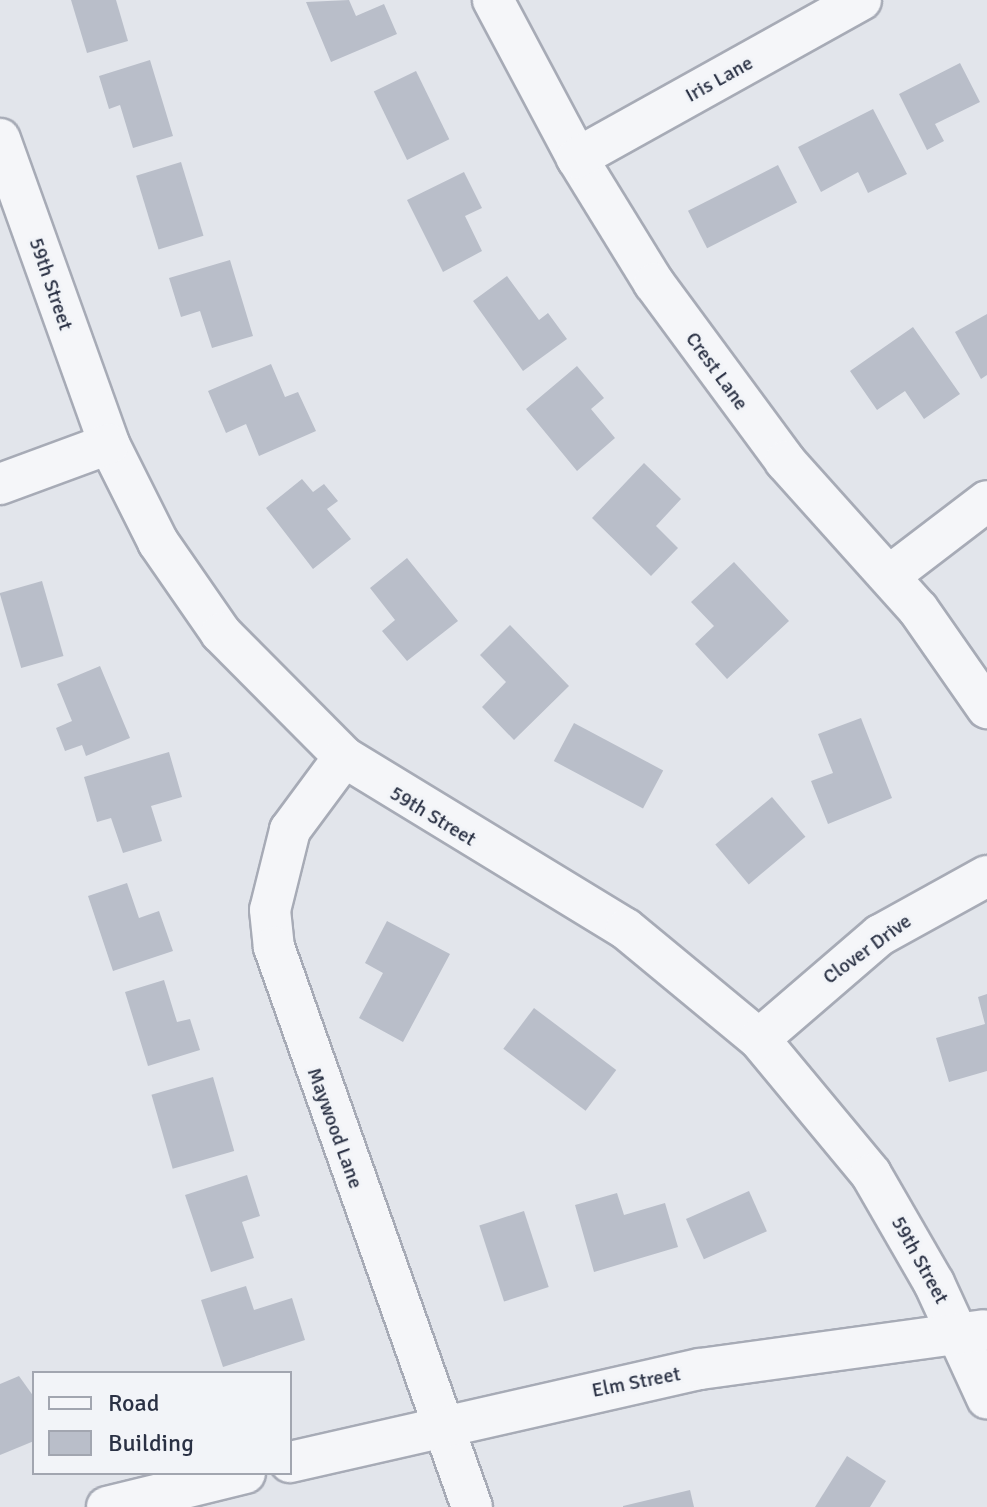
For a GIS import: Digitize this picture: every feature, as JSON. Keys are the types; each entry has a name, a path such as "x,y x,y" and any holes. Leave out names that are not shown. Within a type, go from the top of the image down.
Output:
{"street":[{"name":"Crest Lane","path":"493,0 577,158 720,377 889,576 987,708"},
{"name":"Iris Lane","path":"577,158 861,0"},
{"name":"59th Street","path":"0,139 109,444 203,611 274,693 344,757 626,929 759,1039 871,1174 973,1331 987,1398"},
{"path":"0,484 109,444"},
{"path":"889,576 987,501"},
{"name":"Maywood Lane","path":"344,757 290,830 270,910 274,947 472,1507"},
{"name":"Clover Drive","path":"759,1039 880,935 987,876"},
{"name":"Elm Street","path":"292,1462 443,1424 700,1369 973,1331"},
{"path":"107,1507 237,1475"}],"building":[{"path":"71,0 116,0 128,41 87,53"},
{"path":"349,0 356,16 384,4 397,34 331,62 306,2"},
{"path":"150,60 173,136 133,148 120,105 109,109 99,76"},
{"path":"960,63 980,102 935,124 944,141 927,150 899,94"},
{"path":"416,71 449,139 407,160 374,92"},
{"path":"873,109 907,174 868,193 858,172 821,192 798,147"},
{"path":"181,162 204,236 159,249 136,176"},
{"path":"778,165 797,202 707,248 688,211"},
{"path":"464,172 482,208 465,216 482,251 443,272 407,200"},
{"path":"230,260 253,336 212,348 200,311 181,317 169,278"},
{"path":"507,276 539,320 548,313 567,339 523,371 473,301"},
{"path":"987,314 987,375 981,379 955,332"},
{"path":"913,327 960,394 924,419 905,391 877,410 850,371"},
{"path":"271,364 285,397 298,392 316,431 259,456 246,424 226,433 208,391"},
{"path":"577,366 604,398 591,409 615,438 577,471 526,409"},
{"path":"644,463 681,499 656,526 678,548 651,576 592,518"},
{"path":"302,479 313,492 324,484 338,501 327,509 351,539 313,569 266,508"},
{"path":"407,558 458,621 407,661 382,631 395,620 370,588"},
{"path":"734,562 789,621 727,679 695,644 714,626 691,602"},
{"path":"42,581 63,656 21,668 0,593"},
{"path":"510,625 569,686 514,740 482,707 506,682 480,655"},
{"path":"100,666 130,738 86,756 82,745 65,751 56,728 72,721 57,684"},
{"path":"861,718 892,798 828,824 811,781 833,773 818,734"},
{"path":"574,723 663,770 643,808 554,761"},
{"path":"169,752 182,797 151,806 162,841 123,853 111,818 97,822 84,777"},
{"path":"772,797 805,837 749,884 715,845"},
{"path":"127,883 139,918 159,911 173,951 113,971 88,896"},
{"path":"387,921 450,954 403,1042 359,1018 383,973 365,963"},
{"path":"164,980 177,1022 190,1019 200,1050 148,1066 125,992"},
{"path":"987,994 987,1071 949,1082 936,1038 985,1024 978,997"},
{"path":"534,1008 616,1070 586,1111 503,1049"},
{"path":"213,1077 234,1151 173,1169 151,1095"},
{"path":"247,1175 260,1216 242,1222 254,1258 211,1272 185,1195"},
{"path":"749,1191 767,1231 704,1259 686,1219"},
{"path":"617,1193 624,1215 665,1203 678,1247 594,1272 575,1205"},
{"path":"524,1211 549,1287 504,1302 479,1226"},
{"path":"246,1286 254,1310 292,1298 305,1340 223,1367 201,1300"},
{"path":"19,1376 32,1394 32,1442 0,1455 0,1384"},
{"path":"847,1456 886,1481 870,1507 815,1507"},
{"path":"690,1490 694,1507 623,1507 623,1506"}]}
